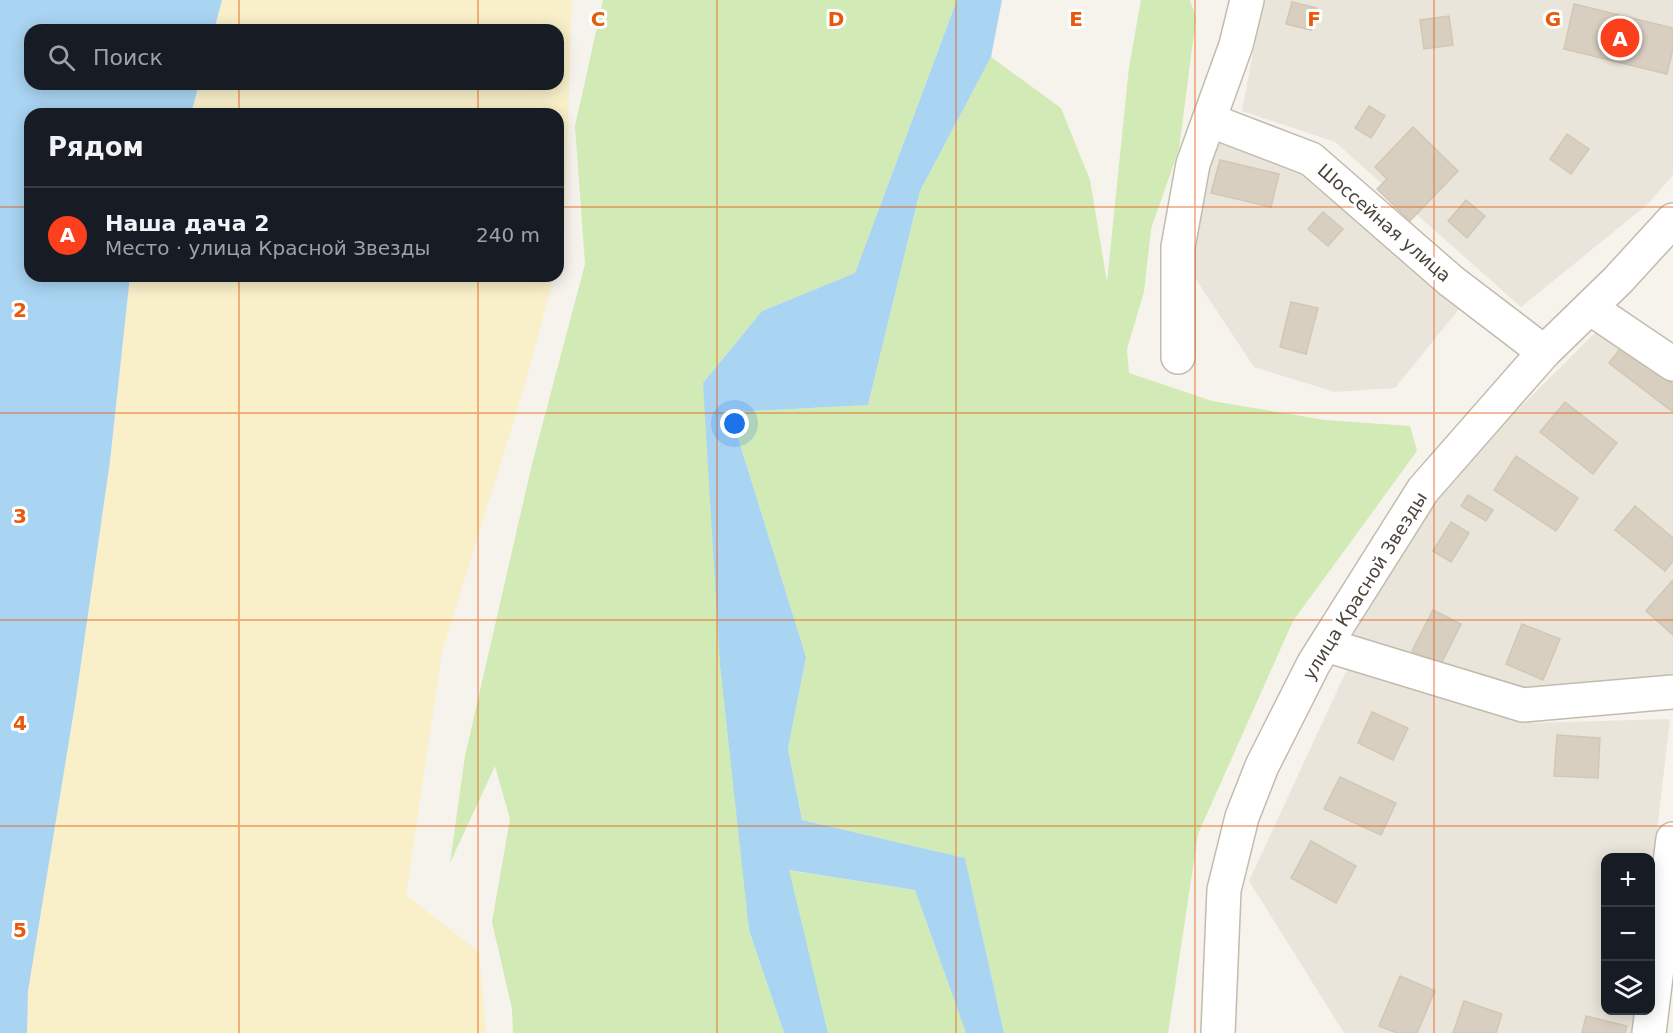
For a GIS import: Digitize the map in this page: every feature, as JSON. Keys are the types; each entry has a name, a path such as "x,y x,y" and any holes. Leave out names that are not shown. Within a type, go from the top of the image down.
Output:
{"street":[{"path":"1178,357 1178,247 1193,164 1236,45 1246,0"},
{"name":"Шоссейная улица","path":"1209,120 1311,159 1451,281 1544,352"},
{"name":"улица Красной Звезды","path":"1218,1033 1224,890 1242,817 1262,766 1314,663 1423,490 1544,352 1590,308 1673,220"},
{"path":"1590,308 1673,364"},
{"path":"1326,645 1523,705 1673,692"},
{"path":"1648,1033 1673,839"}],"shaded area":[{"path":"1263,0 1673,0 1673,175 1648,204 1521,307 1335,142 1242,111"},
{"path":"1220,140 1315,176 1463,304 1395,388 1335,392 1254,367 1195,278 1194,206"},
{"path":"1604,324 1673,371 1673,674 1520,696 1343,642 1432,495"},
{"path":"1349,665 1532,723 1670,719 1654,853 1601,853 1601,1015 1634,1015 1632,1033 1344,1033 1249,881"}],"green space":[{"path":"603,0 957,0 855,273 762,311 703,383 749,930 784,1033 513,1033 512,1009 492,922 510,819 495,766 450,863 465,756 532,464 585,264 575,126"},
{"path":"1141,0 1190,0 1196,18 1179,149 1151,229 1144,292 1127,349 1129,373 1212,401 1325,420 1410,426 1417,451 1293,621 1198,834 1168,1033 1004,1033 965,858 802,820 788,749 806,657 730,412 868,405 920,191 991,57 1061,108 1090,180 1107,282 1129,67"},
{"path":"788,870 915,890 966,1033 828,1033"}],"sand":[{"path":"222,0 572,0 564,238 564,108 193,108 197,90 564,90 564,24 216,24"},
{"path":"129,282 552,282 524,388 442,652 406,895 479,952 486,1033 27,1033 28,991 76,698 110,461"}],"water":[{"path":"0,0 222,0 216,24 24,24 24,90 197,90 193,108 24,108 24,282 129,282 110,461 76,698 28,991 27,1033 0,1033"},
{"path":"957,0 1002,0 991,57 920,191 868,405 730,412 806,657 788,749 802,820 965,858 1004,1033 966,1033 915,890 789,870 828,1033 784,1033 749,930 720,664 703,383 762,311 855,273"}],"building":[{"path":"1292,2 1317,8 1311,30 1286,24"},
{"path":"1574,4 1673,28 1673,49 1667,74 1564,49"},
{"path":"1449,16 1453,45 1424,49 1420,20"},
{"path":"1369,106 1385,116 1371,138 1355,128"},
{"path":"1413,127 1458,171 1410,221 1377,189 1387,179 1375,167"},
{"path":"1567,134 1589,149 1571,174 1550,159"},
{"path":"1220,160 1279,174 1271,207 1211,193"},
{"path":"1466,200 1485,216 1467,238 1448,221"},
{"path":"1323,212 1343,229 1328,246 1308,229"},
{"path":"1291,302 1318,308 1306,354 1280,347"},
{"path":"1623,345 1673,384 1673,412 1609,363"},
{"path":"1565,402 1617,443 1593,474 1540,432"},
{"path":"1516,456 1578,498 1556,531 1494,490"},
{"path":"1468,495 1493,510 1486,521 1461,506"},
{"path":"1635,506 1673,538 1673,561 1665,571 1615,530"},
{"path":"1451,522 1469,533 1451,562 1433,551"},
{"path":"1673,580 1673,635 1646,611"},
{"path":"1433,610 1461,624 1440,666 1412,651"},
{"path":"1522,624 1560,639 1543,680 1506,664"},
{"path":"1372,712 1408,728 1393,760 1358,743"},
{"path":"1557,735 1600,738 1598,778 1554,776"},
{"path":"1340,777 1396,803 1381,835 1324,809"},
{"path":"1311,841 1356,866 1336,903 1291,878"},
{"path":"1400,976 1435,991 1417,1033 1397,1033 1379,1026"},
{"path":"1464,1001 1502,1014 1496,1033 1453,1033"},
{"path":"1586,1016 1627,1026 1625,1033 1582,1033"}],"place":[{"name":"Наша дача 2","path":"1620,38"}]}
